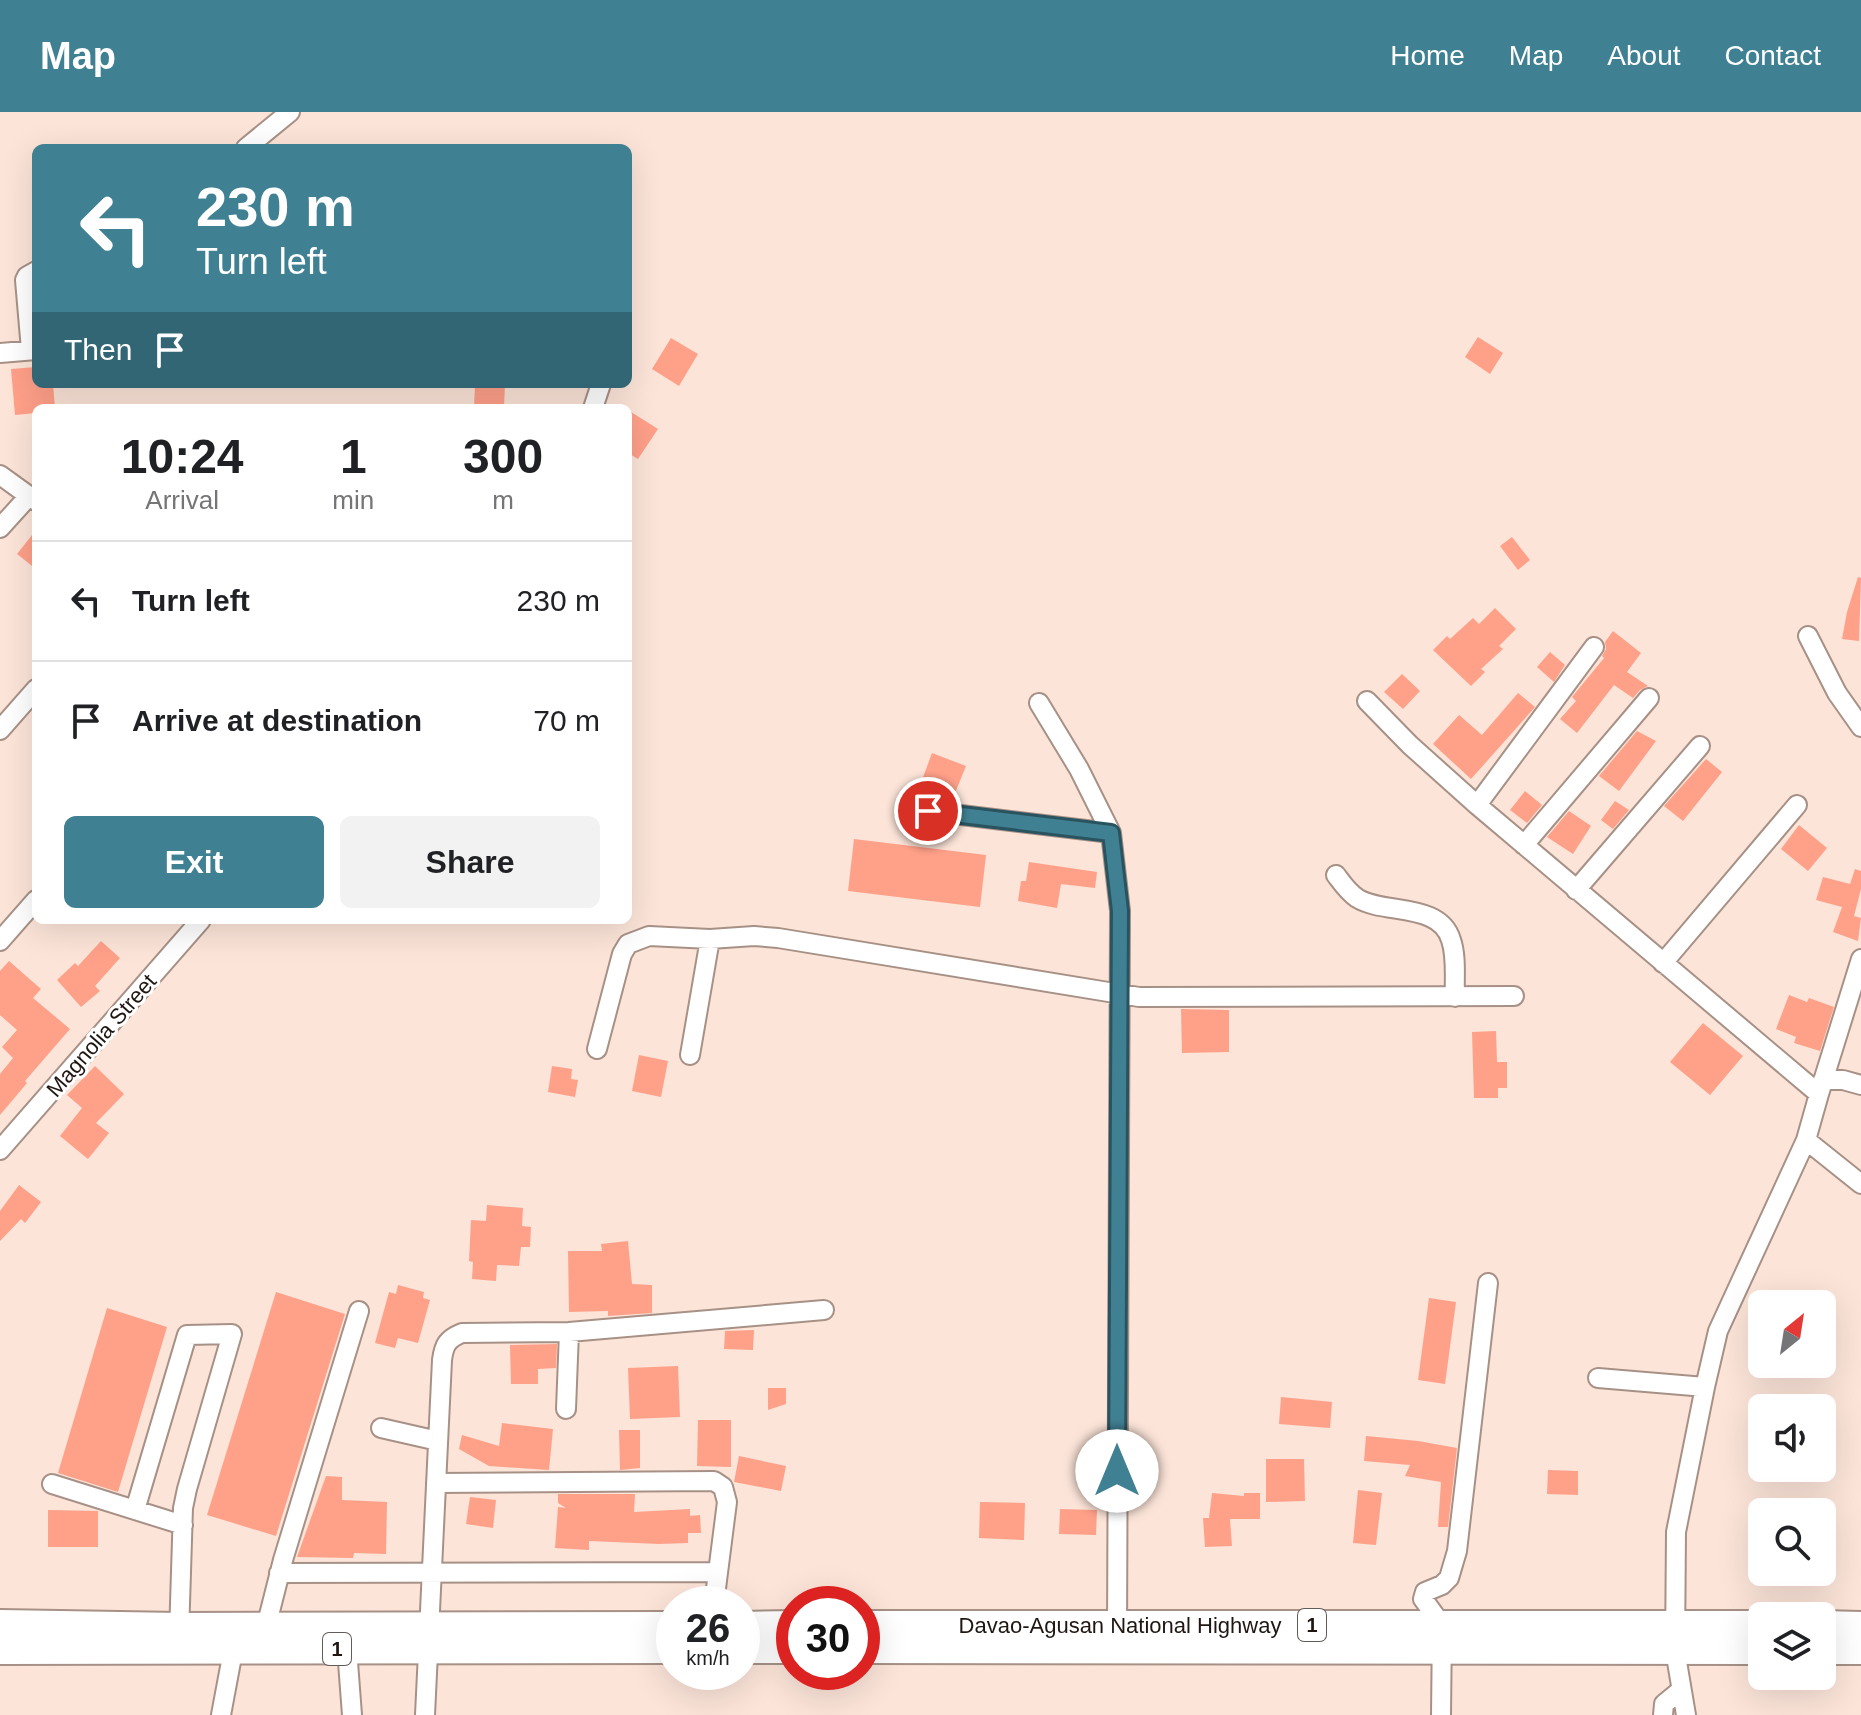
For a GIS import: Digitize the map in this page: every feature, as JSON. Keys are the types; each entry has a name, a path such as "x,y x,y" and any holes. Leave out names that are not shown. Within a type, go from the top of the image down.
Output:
{"highway":[{"name":"1","path":"0,1624 179,1639 233,1651 347,1649 429,1638 656,1627"},
{"path":"1836,1625 1861,1626"},
{"name":"Davao-Agusan National Highway","path":"880,1626 1117,1636 1442,1637 1674,1637 1748,1627"},
{"name":"1","path":"0,1650 179,1639 266,1627 656,1648"},
{"name":"Davao-Agusan National Highway","path":"880,1648 1117,1636"},
{"name":"Davao-Agusan National Highway","path":"1674,1637 1748,1648"},
{"path":"1836,1650 1861,1650"}],"street":[{"path":"251,144 290,112"},
{"path":"32,273 25,280 32,341"},
{"path":"0,353 32,350"},
{"path":"0,475 32,498 0,528"},
{"path":"1808,636 1837,693 1861,727"},
{"path":"1477,805 1594,647"},
{"path":"0,730 32,694"},
{"path":"1524,845 1649,698"},
{"path":"1367,701 1410,745 1576,890 1821,1087"},
{"path":"1039,703 1079,769 1113,842 1120,911 1117,1636"},
{"path":"1576,890 1700,746"},
{"path":"1663,963 1797,805"},
{"path":"928,811 1113,842"},
{"path":"1336,875 1357,898 1370,904 1430,917 1447,930 1453,948 1455,997"},
{"path":"0,941 32,905"},
{"name":"Magnolia Street","path":"0,1150 198,924"},
{"path":"597,1049 622,954 628,944 649,936 778,938 1153,998 1514,996"},
{"path":"690,1055 710,939"},
{"path":"1686,1715 1674,1637 1676,1532 1705,1387 1718,1331 1806,1140 1821,1087 1854,998 1861,959"},
{"path":"1821,1087 1843,1080 1861,1085"},
{"path":"1806,1140 1861,1184"},
{"path":"1441,1715 1442,1637 1423,1599 1430,1588 1442,1585 1449,1578 1457,1551 1488,1283"},
{"path":"425,1715 442,1360 444,1345 450,1338 462,1333 569,1332 824,1310"},
{"path":"266,1627 279,1573 359,1311"},
{"path":"566,1409 569,1332"},
{"path":"135,1510 187,1335 232,1334 190,1477 183,1525 179,1639"},
{"path":"1598,1378 1705,1387"},
{"path":"381,1428 438,1441"},
{"path":"436,1483 714,1481 723,1487 727,1502 716,1586"},
{"path":"52,1484 183,1525"},
{"path":"279,1573 718,1572"},
{"path":"347,1649 352,1715"},
{"path":"221,1715 233,1651"},
{"path":"1663,1715 1664,1704 1681,1690"}],"building":[{"path":"1478,337 1503,353 1490,374 1465,357"},
{"path":"671,338 698,354 679,386 652,369"},
{"path":"32,367 32,388 53,388 55,404 32,404 32,413 15,415 11,369"},
{"path":"475,388 505,388 504,404 474,404"},
{"path":"632,413 658,429 638,459 632,455"},
{"path":"32,535 32,566 17,554"},
{"path":"1512,537 1530,560 1518,570 1500,546"},
{"path":"1858,577 1861,578 1859,641 1842,639 1847,612"},
{"path":"1495,608 1516,629 1499,646 1503,649 1481,669 1485,672 1471,686 1433,650 1473,618 1479,624"},
{"path":"1613,631 1641,653 1627,672 1648,686 1633,698 1614,685 1577,733 1560,719 1576,701 1572,697 1604,658 1605,642"},
{"path":"1550,652 1565,665 1554,682 1537,667"},
{"path":"1402,674 1420,691 1403,709 1384,692"},
{"path":"1518,693 1535,707 1471,779 1433,744 1459,715 1482,735"},
{"path":"1637,731 1656,741 1619,791 1599,776"},
{"path":"932,753 966,766 955,793 922,780"},
{"path":"1706,759 1722,772 1683,821 1664,806"},
{"path":"1525,791 1542,805 1527,823 1510,810"},
{"path":"1615,801 1629,810 1613,829 1601,820"},
{"path":"1569,811 1591,826 1573,854 1547,837"},
{"path":"1799,825 1827,848 1808,871 1781,849"},
{"path":"854,839 986,855 980,907 848,891"},
{"path":"1029,862 1097,872 1095,888 1061,884 1057,908 1018,901 1021,881 1026,881"},
{"path":"1855,869 1861,871 1861,889 1854,916 1861,918 1858,941 1833,932 1842,907 1816,900 1823,877 1850,884"},
{"path":"101,941 120,958 95,986 100,991 81,1007 57,980 75,963 78,966"},
{"path":"9,961 41,989 33,998 70,1029 0,1115 0,1074 13,1058 2,1047 17,1030 0,1015 0,971"},
{"path":"1789,995 1834,1007 1820,1051 1794,1043 1796,1037 1776,1029"},
{"path":"1181,1009 1229,1010 1229,1052 1182,1053"},
{"path":"1703,1023 1743,1056 1710,1095 1670,1062"},
{"path":"1496,1031 1497,1062 1507,1062 1507,1088 1498,1088 1498,1098 1474,1098 1472,1032"},
{"path":"639,1055 668,1061 661,1097 632,1091"},
{"path":"95,1066 124,1094 96,1123 109,1133 88,1159 60,1136 82,1108 67,1095"},
{"path":"552,1066 572,1069 571,1079 578,1080 575,1097 548,1092"},
{"path":"19,1185 41,1202 25,1223 21,1219 0,1241 0,1211"},
{"path":"487,1205 523,1208 522,1226 531,1227 530,1247 521,1247 519,1266 497,1265 496,1281 472,1279 473,1262 469,1261 471,1220 486,1221"},
{"path":"628,1241 632,1284 652,1285 652,1313 608,1316 608,1311 569,1312 568,1251 602,1251 601,1244"},
{"path":"398,1285 424,1292 423,1298 430,1300 418,1343 398,1338 395,1348 375,1343 389,1292 396,1294"},
{"path":"276,1292 345,1314 276,1536 207,1515"},
{"path":"1429,1298 1456,1302 1445,1384 1418,1380"},
{"path":"107,1308 167,1327 118,1492 58,1473"},
{"path":"754,1330 753,1350 724,1349 725,1331"},
{"path":"557,1344 556,1368 538,1369 538,1384 511,1384 510,1345"},
{"path":"678,1366 680,1417 630,1419 628,1368"},
{"path":"768,1388 786,1388 786,1404 768,1410"},
{"path":"1281,1397 1332,1402 1330,1428 1279,1424"},
{"path":"698,1420 731,1420 731,1467 697,1466"},
{"path":"502,1423 553,1429 549,1470 489,1466 459,1449 462,1435 499,1446"},
{"path":"619,1430 640,1430 640,1468 620,1470"},
{"path":"1366,1436 1457,1448 1448,1527 1438,1527 1441,1482 1405,1476 1410,1465 1364,1461"},
{"path":"739,1456 786,1466 781,1491 734,1482"},
{"path":"1266,1459 1304,1459 1305,1501 1266,1502"},
{"path":"1548,1470 1578,1471 1578,1495 1547,1494"},
{"path":"326,1476 342,1477 342,1500 387,1502 386,1554 354,1553 353,1558 297,1557"},
{"path":"1358,1490 1382,1493 1376,1545 1353,1543"},
{"path":"1212,1493 1244,1496 1244,1493 1260,1493 1260,1519 1230,1519 1232,1546 1205,1547 1203,1518 1209,1518"},
{"path":"558,1494 635,1494 634,1512 690,1509 690,1516 700,1515 701,1533 688,1533 688,1543 589,1541 589,1550 555,1548 558,1507 566,1508 558,1503"},
{"path":"470,1497 496,1500 493,1528 466,1524"},
{"path":"980,1502 1025,1503 1024,1540 979,1538"},
{"path":"1060,1509 1097,1510 1096,1535 1059,1534"},
{"path":"48,1510 98,1511 98,1547 48,1547"}],"route":[{"path":"928,811 1111,833 1120,911 1117,1471"}]}
